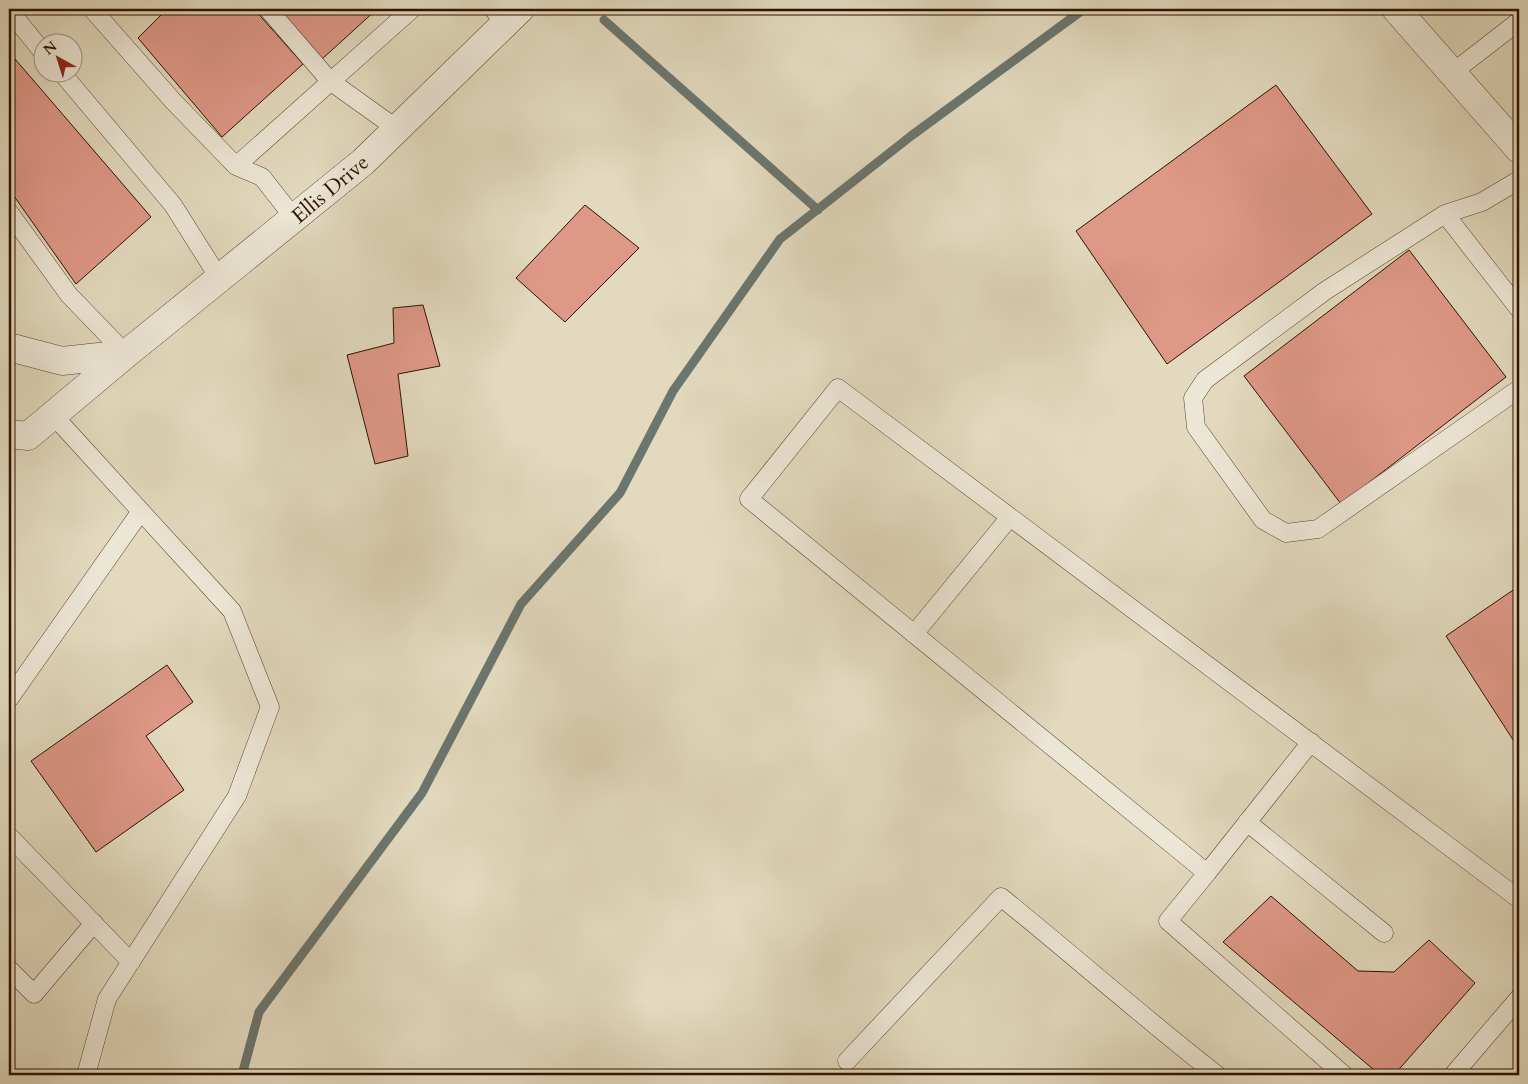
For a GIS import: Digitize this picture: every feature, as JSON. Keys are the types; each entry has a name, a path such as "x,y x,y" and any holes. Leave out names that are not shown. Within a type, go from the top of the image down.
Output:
{"street":[{"path":"1396,9 1519,149"},
{"name":"Ellis Drive","path":"9,434 28,436 363,162 397,130 506,14"},
{"path":"9,348 62,361 126,354"}],"lane":[{"path":"92,9 173,101 236,166 262,177 294,218"},
{"path":"268,9 330,81 397,130"},
{"path":"236,166 412,9"},
{"path":"9,10 32,38"},
{"path":"1452,73 1519,21"},
{"path":"69,82 173,205 219,278"},
{"path":"1519,180 1482,202 1445,214 1325,291 1205,380 1192,398 1196,427 1264,520 1286,533 1318,529 1519,389"},
{"path":"9,212 69,295 126,354"},
{"path":"1445,214 1519,309"},
{"path":"1206,874 749,499 838,388 1519,899"},
{"path":"53,415 232,610 270,707 237,796 106,999 86,1075"},
{"path":"9,699 141,511"},
{"path":"914,634 1010,517"},
{"path":"1311,742 1168,921 1344,1075"},
{"path":"1248,822 1384,934"},
{"path":"9,836 131,962"},
{"path":"847,1061 1001,897 1099,977 1154,1026 1217,1075"},
{"path":"9,969 34,994 94,923"},
{"path":"1453,1075 1519,998"}],"building":[{"path":"167,9 254,9 303,64 222,137 138,38"},
{"path":"278,9 377,9 321,60"},
{"path":"9,52 32,79 32,82 35,82 151,217 76,284 9,189"},
{"path":"1276,85 1372,214 1167,364 1076,231"},
{"path":"585,205 639,248 565,322 516,278"},
{"path":"1409,250 1506,377 1341,504 1244,376"},
{"path":"423,305 440,366 398,374 408,456 375,464 347,355 394,343 393,308"},
{"path":"1519,586 1519,749 1446,636"},
{"path":"167,665 193,702 146,736 184,790 96,852 31,761"},
{"path":"1271,896 1358,971 1394,972 1429,940 1475,983 1394,1075 1380,1075 1223,942"}],"waterway":[{"path":"242,1075 259,1012 422,793 521,604 620,493 673,391 780,239 911,136 1084,9"},
{"path":"604,20 818,210"}]}
